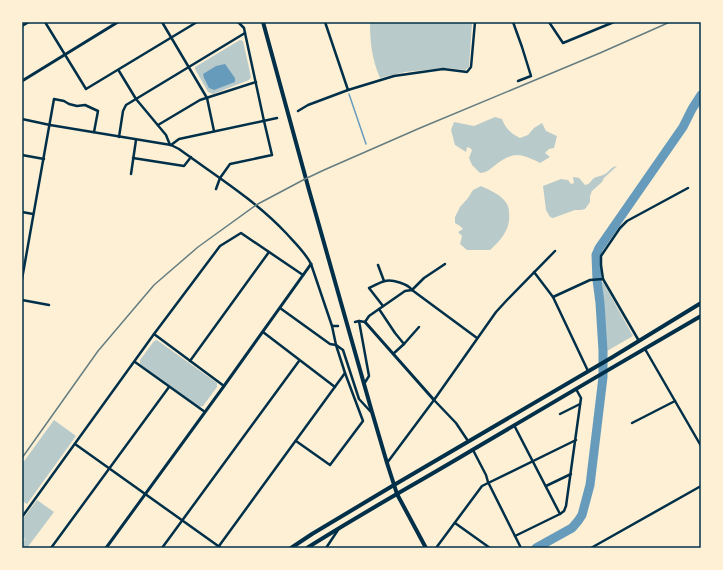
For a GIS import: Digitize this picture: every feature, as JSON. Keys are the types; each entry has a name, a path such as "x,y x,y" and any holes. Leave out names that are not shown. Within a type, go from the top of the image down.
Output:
{"highway":[{"path":"262,22 387,463 397,494 426,548"},
{"path":"291,548 394,484 596,367 701,303"},
{"path":"307,548 612,367 701,316"}],"street":[{"path":"22,26 29,22"},
{"path":"45,22 86,90 197,22"},
{"path":"22,81 118,22"},
{"path":"162,22 207,98 214,131"},
{"path":"216,189 220,178 230,164 272,155 244,28 238,22"},
{"path":"325,22 348,90"},
{"path":"298,111 308,105 348,90 394,76 443,69 467,72 470,66 475,22"},
{"path":"513,22 531,76 518,81"},
{"path":"549,22 563,43 614,22"},
{"path":"119,137 123,111 126,105 245,33"},
{"path":"118,70 136,99 166,135 171,145"},
{"path":"158,125 200,100 256,82"},
{"path":"22,279 54,99 78,106 86,105 98,111 94,132"},
{"path":"171,145 179,139 277,118"},
{"path":"22,119 171,145 191,157 250,200 276,222 303,251 311,264 332,326 336,345 345,373 363,421 330,466 296,441"},
{"path":"130,174 136,140"},
{"path":"22,155 44,159"},
{"path":"133,158 184,166 191,157"},
{"path":"639,341 602,279 601,256 620,228 627,221 688,188"},
{"path":"22,212 34,214"},
{"path":"22,517 154,334 220,246 241,233 303,276"},
{"path":"387,463 434,400 496,312 555,251"},
{"path":"190,361 269,252"},
{"path":"106,548 311,264"},
{"path":"364,322 369,316 405,291 412,290 424,278 445,264"},
{"path":"378,265 384,281"},
{"path":"534,272 553,297 588,371"},
{"path":"553,297 590,280 602,279"},
{"path":"383,306 370,288 384,281 396,281 410,287 477,338"},
{"path":"22,300 49,305"},
{"path":"280,308 330,344 336,345 343,350 359,399 372,412"},
{"path":"379,309 404,344"},
{"path":"359,321 369,376 364,384"},
{"path":"355,322 364,322 456,423 468,441"},
{"path":"332,326 338,326"},
{"path":"393,354 419,327"},
{"path":"263,332 334,387"},
{"path":"154,334 224,386"},
{"path":"645,348 701,446"},
{"path":"162,548 299,361"},
{"path":"135,362 204,412"},
{"path":"75,444 220,547 345,373"},
{"path":"51,548 169,387"},
{"path":"515,536 564,511 571,474 581,398 576,389"},
{"path":"632,423 675,401"},
{"path":"560,414 580,404"},
{"path":"514,425 560,514"},
{"path":"436,548 482,486 576,440"},
{"path":"473,450 521,548"},
{"path":"546,486 571,474"},
{"path":"593,548 701,486"},
{"path":"455,523 490,548"},
{"path":"326,548 339,528"}],"shaded area":[{"path":"370,22 470,22 472,24 469,67 465,70 445,68 405,72 380,78 372,51"},
{"path":"240,40 243,41 251,77 249,80 213,94 208,92 195,67"},
{"path":"495,117 502,119 509,130 520,138 528,135 534,128 542,123 546,131 557,136 554,148 549,149 545,153 550,157 540,163 521,155 511,156 487,171 480,173 472,165 469,158 472,150 467,147 466,152 455,145 451,130 454,122 474,126"},
{"path":"617,166 592,191 590,202 585,209 575,210 553,218 550,217 546,210 543,186 561,179 568,180 571,184 574,183 573,177 579,178 585,185 587,185 594,178 605,174"},
{"path":"481,186 499,195 506,202 509,211 507,229 490,250 467,250 460,244 462,236 458,232 463,229 455,223 455,217 460,207 473,190"},
{"path":"603,282 633,336 607,351 601,283"},
{"path":"157,340 217,383 217,387 203,406 199,407 140,364 140,360 154,341"},
{"path":"54,420 76,436 27,504 22,501 22,464"},
{"path":"37,500 54,512 27,548 22,545 25,539 22,537 22,520"}],"water":[{"path":"225,64 235,78 235,82 214,90 209,88 203,74 216,66"}],"waterway":[{"path":"349,94 366,144"},
{"path":"536,548 572,528 582,515 590,485 603,377 603,351 596,255 599,248 683,127 701,95"}],"railway":[{"path":"22,458 98,351 154,285 198,247 256,205 324,170 670,22"}]}
